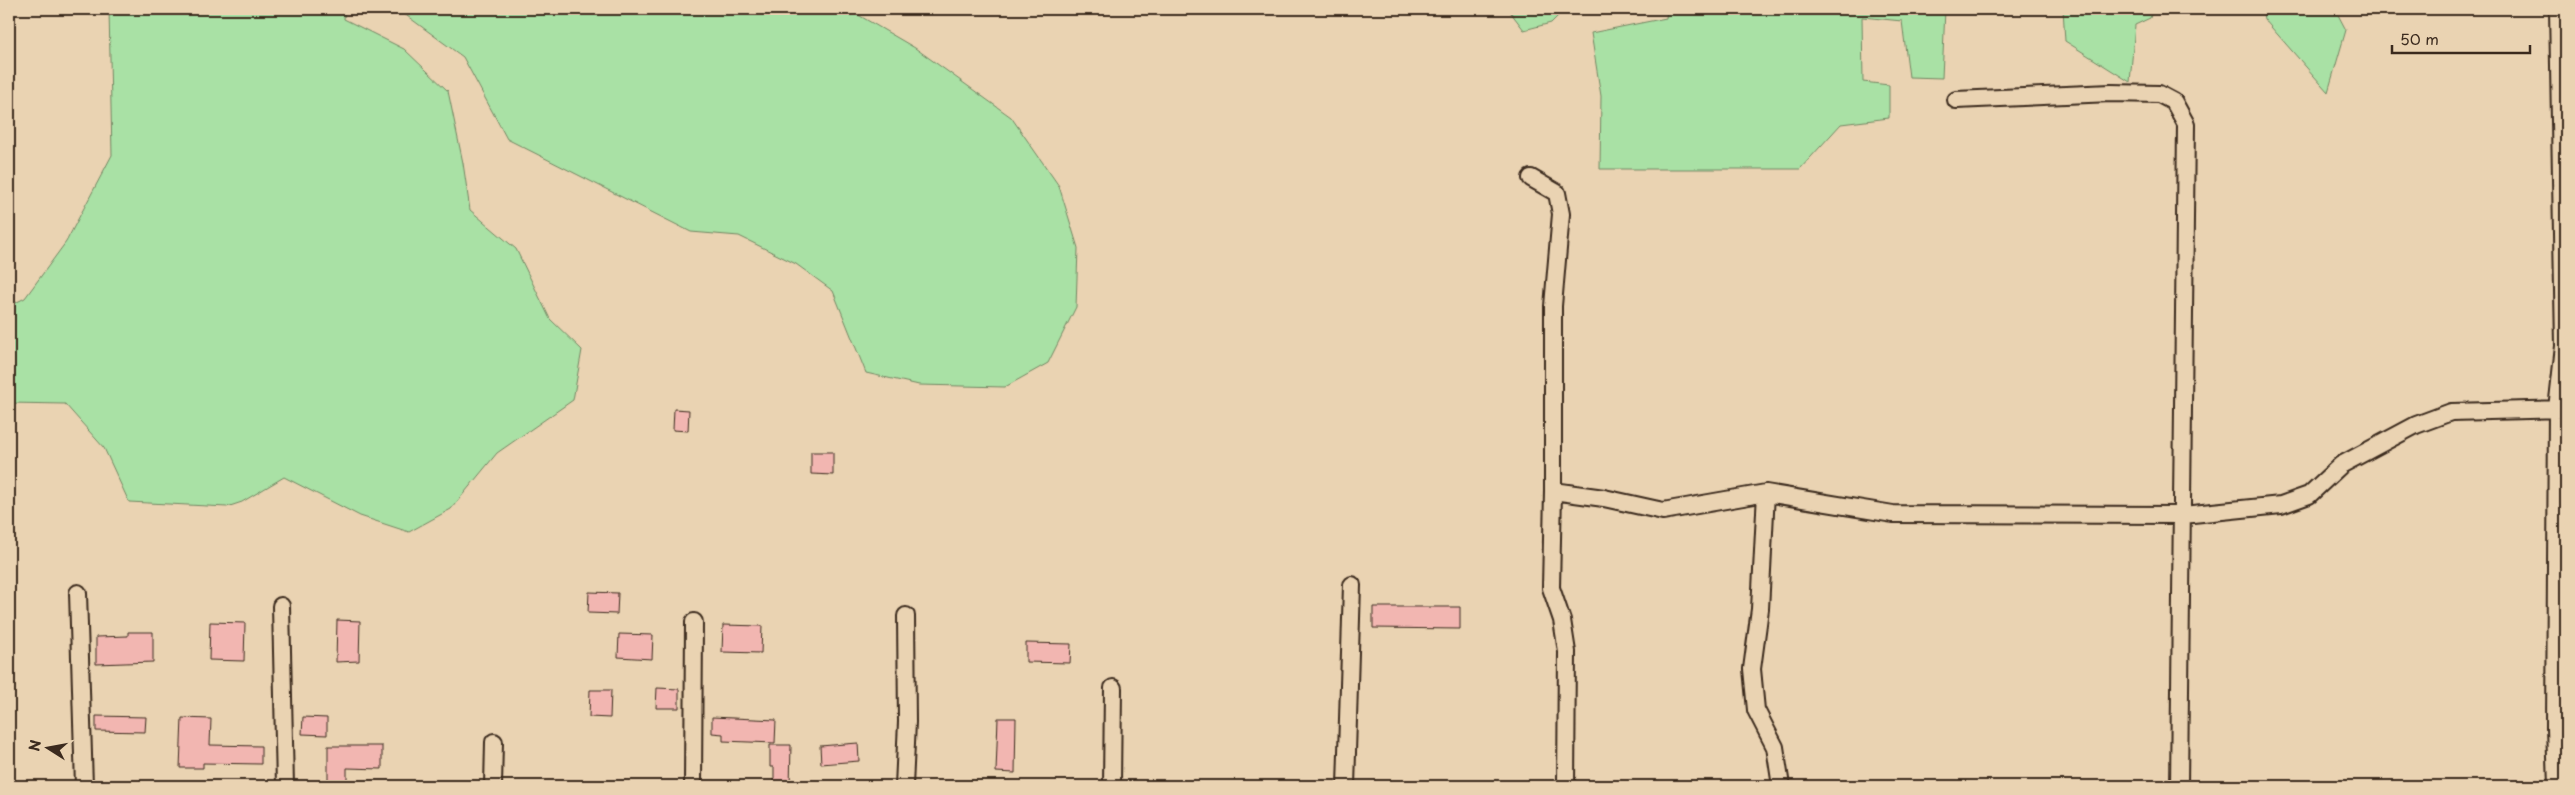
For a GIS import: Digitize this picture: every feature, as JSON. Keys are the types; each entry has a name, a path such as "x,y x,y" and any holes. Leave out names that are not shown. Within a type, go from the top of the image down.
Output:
{"street":[{"path":"2557,786 2555,728 2561,409 2564,346 2558,9"},
{"path":"1956,100 2111,93 2159,94 2174,102 2186,124 2179,786"},
{"path":"1531,178 1557,193 1561,214 1553,306 1551,588 1562,620 1567,652 1566,786"},
{"path":"1553,491 1604,498 1663,511 1766,493 1893,514 2183,515 2281,505 2309,495 2341,465 2416,425 2451,412 2561,409"},
{"path":"1766,493 1760,609 1752,668 1756,710 1775,747 1781,786"},
{"path":"1346,786 1352,585"},
{"path":"78,593 84,786"},
{"path":"281,606 285,786"},
{"path":"904,786 907,722 906,616"},
{"path":"692,786 694,622"},
{"path":"1112,786 1113,688"},
{"path":"493,786 494,742"}],"green space":[{"path":"109,9 345,9 344,19 404,49 448,91 463,163 470,210 516,249 550,319 582,350 573,400 497,453 451,509 409,532 360,516 284,477 242,502 227,507 129,502 104,448 65,404 9,403 9,306 25,298 66,242 112,155"},
{"path":"403,9 848,9 915,48 1011,117 1059,186 1078,248 1076,307 1048,363 1005,387 919,385 866,373 833,291 796,264 739,236 691,232 507,139 463,57 403,13"},
{"path":"1508,9 1565,9 1551,23 1524,30"},
{"path":"1667,9 1945,9 1942,78 1909,77 1902,21 1862,17 1863,82 1889,85 1889,118 1841,124 1800,169 1600,169 1601,96 1591,33 1666,18"},
{"path":"2063,9 2153,9 2150,18 2135,25 2130,82 2065,41"},
{"path":"2262,9 2335,9 2346,30 2328,92 2264,19"}],"building":[{"path":"674,409 689,410 688,431 673,430"},
{"path":"811,452 833,452 833,475 811,474"},
{"path":"589,592 618,593 617,614 588,613"},
{"path":"1373,607 1460,607 1460,629 1373,628"},
{"path":"337,620 360,621 359,661 336,662"},
{"path":"210,622 245,623 244,661 209,660"},
{"path":"723,625 762,626 761,653 722,652"},
{"path":"128,632 153,632 153,662 96,664 96,637 128,636"},
{"path":"619,634 653,635 652,659 618,657"},
{"path":"1026,643 1071,644 1070,663 1026,662"},
{"path":"657,688 679,689 679,708 656,708"},
{"path":"590,690 611,690 610,718 589,717"},
{"path":"96,716 146,717 145,732 96,731"},
{"path":"303,717 327,718 327,735 302,734"},
{"path":"712,717 776,720 775,743 723,741 723,734 712,733"},
{"path":"182,718 211,719 210,745 261,746 261,764 203,763 203,768 180,768"},
{"path":"998,718 1016,718 1015,773 996,772"},
{"path":"858,743 859,761 821,764 820,746"},
{"path":"770,745 791,745 790,786 774,786 774,767 770,767"},
{"path":"328,746 382,746 382,769 347,768 347,786 328,786"}]}
